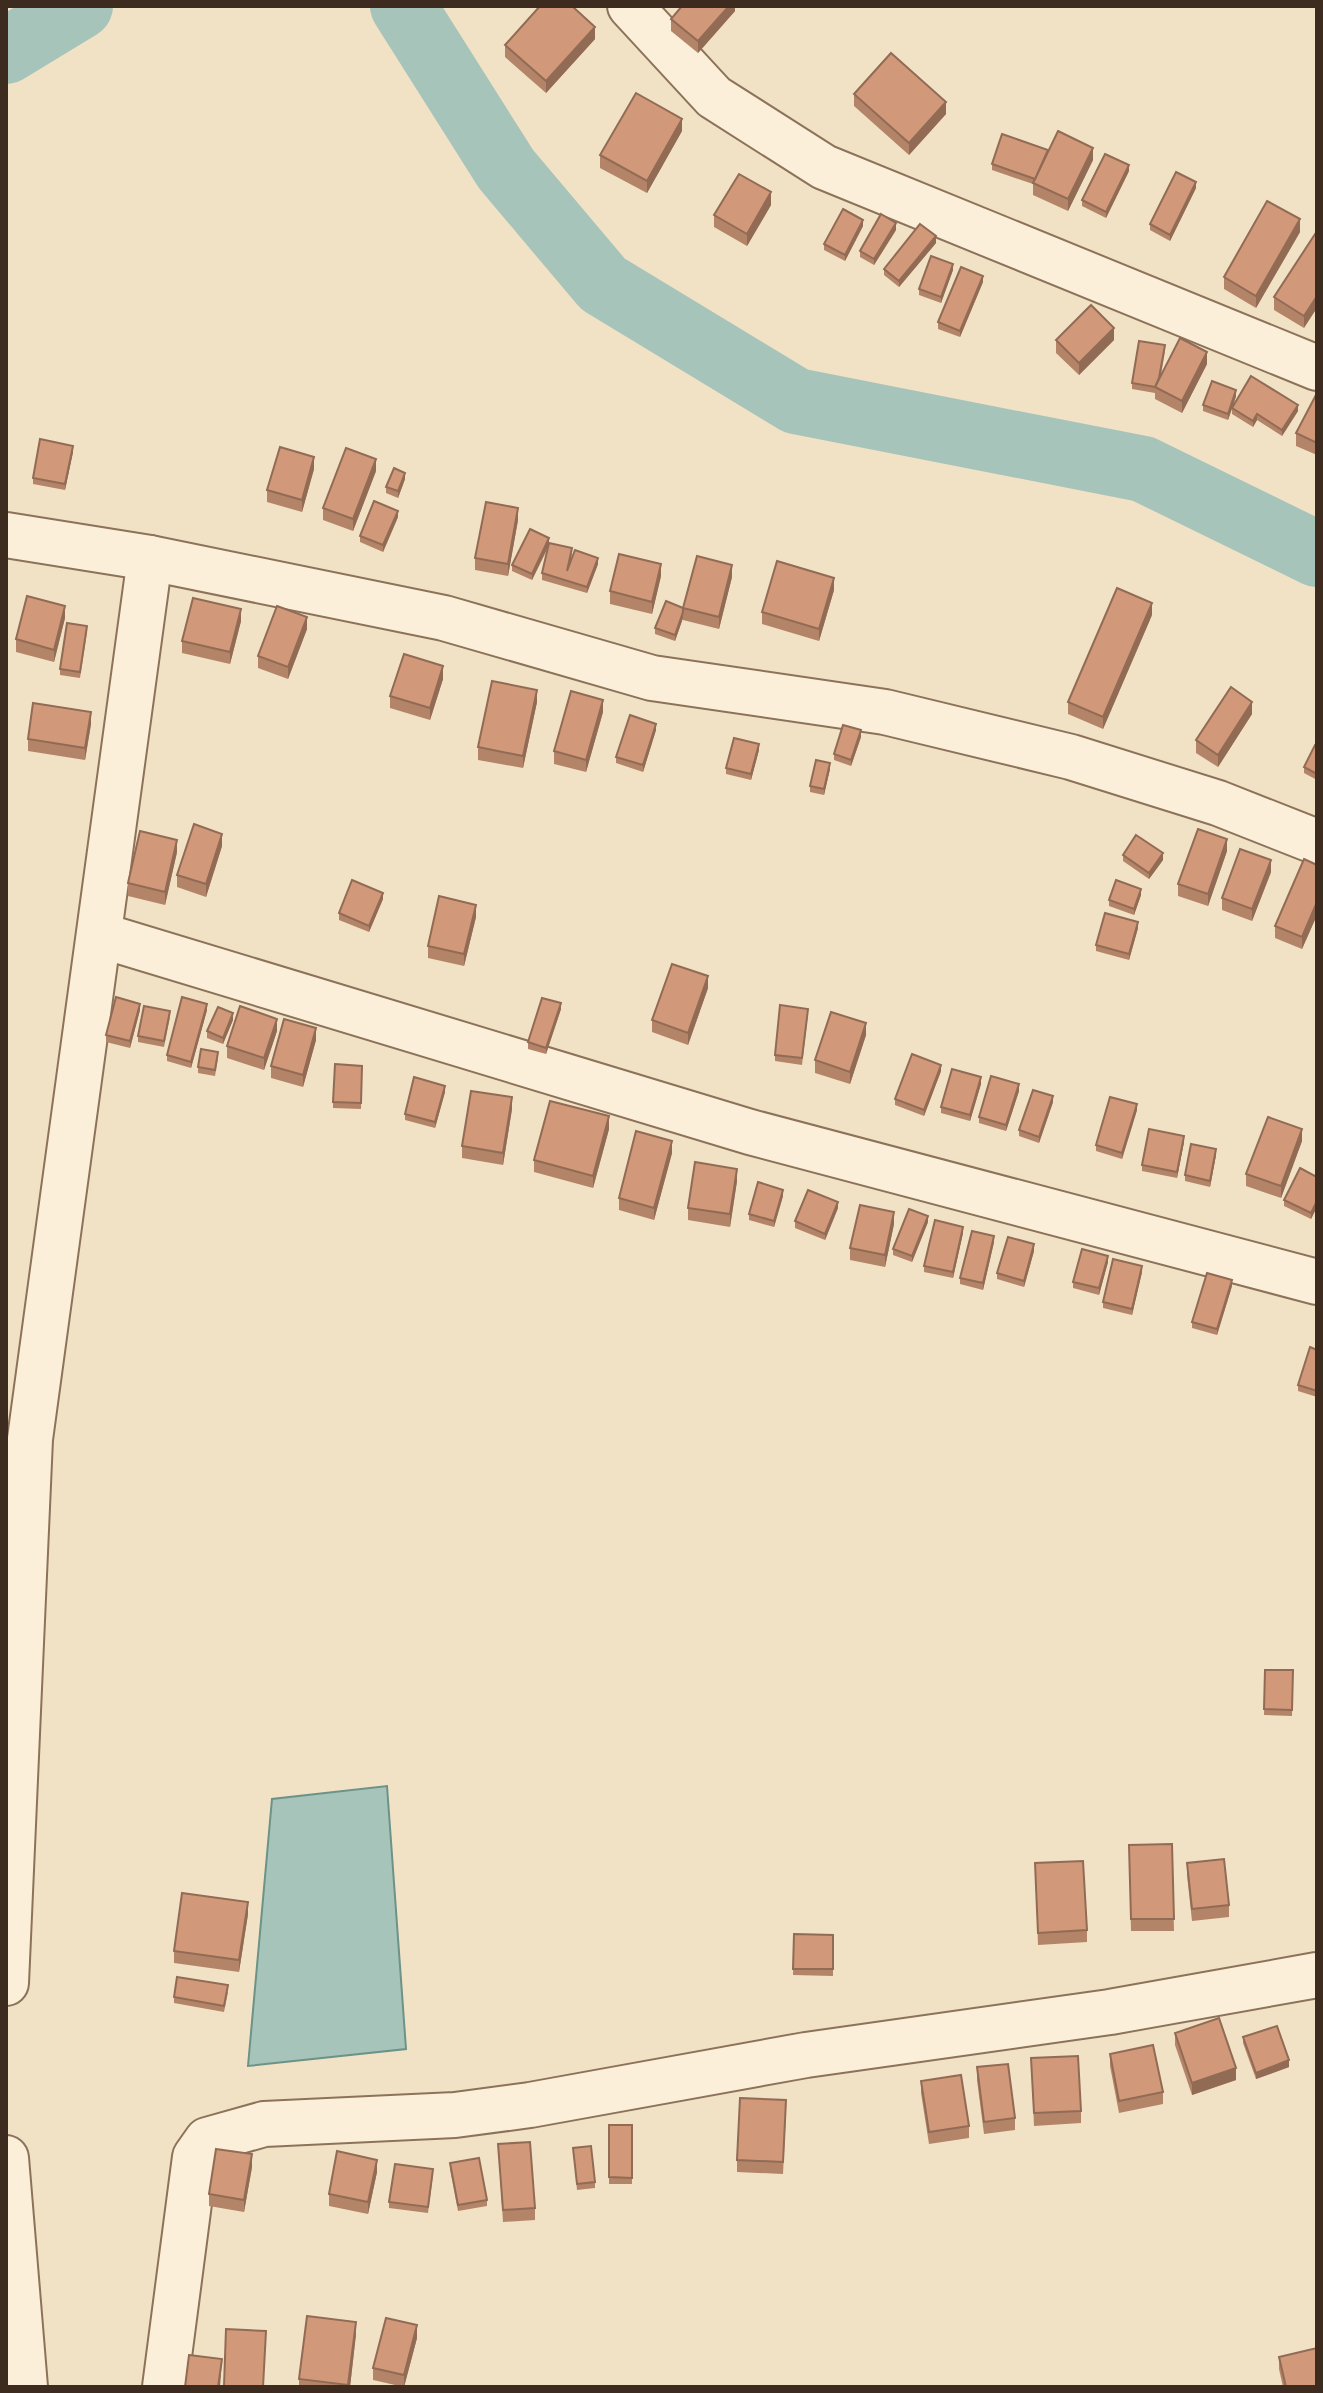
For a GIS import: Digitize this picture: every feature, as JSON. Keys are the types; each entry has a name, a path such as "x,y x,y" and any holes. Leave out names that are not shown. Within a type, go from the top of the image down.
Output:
{"street":[{"path":"630,6 714,97 824,167 1317,368"},
{"path":"6,535 150,558 444,618 652,678 885,712 1071,757 1218,803 1317,842"},
{"path":"6,1983 30,1439 150,558"},
{"path":"100,935 750,1132 1317,1282"},
{"path":"165,2387 195,2157 207,2140 264,2124 455,2115 530,2105 806,2055 1110,2012 1317,1975"},
{"path":"6,2158 25,2387"}],"water":[{"path":"387,1786 406,2049 248,2066 272,1799"}],"building":[{"path":"540,6 572,6 595,27 546,81 505,45"},
{"path":"682,6 729,6 698,41 671,19"},
{"path":"891,53 946,102 909,143 854,94"},
{"path":"636,93 682,119 647,181 600,155"},
{"path":"1058,131 1093,148 1068,199 1033,183"},
{"path":"1002,134 1048,150 1035,179 992,164"},
{"path":"1105,154 1129,165 1106,212 1082,200"},
{"path":"1176,172 1196,182 1170,235 1150,224"},
{"path":"739,174 771,192 747,234 714,215"},
{"path":"1267,201 1300,219 1256,296 1224,277"},
{"path":"843,209 863,220 845,255 824,244"},
{"path":"881,214 896,223 874,259 860,251"},
{"path":"920,224 936,236 899,281 884,269"},
{"path":"1317,231 1317,296 1304,316 1274,297"},
{"path":"931,256 953,264 941,297 919,289"},
{"path":"961,267 983,276 960,331 938,322"},
{"path":"1091,305 1114,328 1079,363 1056,340"},
{"path":"1180,338 1207,352 1182,401 1155,387"},
{"path":"1139,341 1165,345 1155,387 1132,383"},
{"path":"1251,376 1298,405 1282,430 1257,414 1253,421 1232,408"},
{"path":"1212,381 1236,390 1228,414 1203,405"},
{"path":"1317,393 1317,443 1296,433"},
{"path":"40,439 73,446 65,484 33,478"},
{"path":"280,447 314,457 302,500 267,490"},
{"path":"346,448 376,459 353,519 323,508"},
{"path":"394,468 405,473 398,491 386,487"},
{"path":"374,501 398,511 383,545 360,536"},
{"path":"486,502 518,508 508,564 475,558"},
{"path":"530,529 549,538 532,574 512,565"},
{"path":"549,543 572,548 567,571 575,550 598,558 587,587 542,573"},
{"path":"619,554 661,564 652,602 610,591"},
{"path":"697,556 732,565 719,617 683,608"},
{"path":"777,561 834,578 819,629 762,612"},
{"path":"1117,588 1152,603 1103,717 1068,702"},
{"path":"27,596 65,606 54,650 16,639"},
{"path":"193,598 241,609 230,652 182,641"},
{"path":"666,601 683,608 675,635 655,628"},
{"path":"277,606 307,617 288,667 258,656"},
{"path":"67,623 87,626 80,672 60,669"},
{"path":"404,654 443,666 430,708 390,696"},
{"path":"492,681 537,690 523,756 478,747"},
{"path":"1231,687 1252,702 1218,755 1196,740"},
{"path":"571,691 603,700 586,760 554,751"},
{"path":"33,703 91,712 85,748 28,739"},
{"path":"630,715 656,724 643,765 616,757"},
{"path":"843,725 861,730 851,760 834,754"},
{"path":"734,738 759,744 751,774 726,768"},
{"path":"1317,746 1317,774 1304,767"},
{"path":"816,760 830,763 824,789 810,786"},
{"path":"194,824 222,834 206,884 177,875"},
{"path":"1198,829 1227,839 1208,894 1178,884"},
{"path":"140,831 177,840 165,892 128,883"},
{"path":"1136,835 1163,853 1149,873 1123,855"},
{"path":"1240,849 1271,860 1252,909 1222,898"},
{"path":"1304,859 1317,865 1317,902 1302,937 1275,926"},
{"path":"352,880 383,893 369,926 339,913"},
{"path":"1116,880 1141,889 1134,909 1109,900"},
{"path":"439,896 476,905 464,954 428,946"},
{"path":"1105,913 1138,922 1129,954 1096,945"},
{"path":"672,964 708,976 688,1033 652,1020"},
{"path":"116,997 140,1004 130,1041 106,1035"},
{"path":"182,997 207,1004 191,1062 167,1055"},
{"path":"542,998 561,1003 546,1048 528,1042"},
{"path":"780,1005 808,1009 802,1058 775,1055"},
{"path":"144,1006 170,1011 164,1041 138,1036"},
{"path":"240,1006 277,1019 264,1058 227,1046"},
{"path":"218,1007 233,1013 223,1038 207,1031"},
{"path":"831,1012 866,1023 850,1072 815,1060"},
{"path":"284,1019 316,1028 303,1075 271,1066"},
{"path":"201,1049 218,1052 215,1070 198,1067"},
{"path":"912,1054 941,1065 924,1110 895,1099"},
{"path":"335,1064 362,1066 361,1103 333,1102"},
{"path":"952,1069 981,1077 970,1115 941,1107"},
{"path":"991,1076 1019,1084 1006,1125 979,1117"},
{"path":"414,1077 445,1086 435,1122 405,1114"},
{"path":"1033,1090 1053,1096 1039,1137 1019,1130"},
{"path":"471,1091 512,1097 503,1153 462,1146"},
{"path":"1110,1097 1137,1104 1122,1153 1096,1145"},
{"path":"550,1101 609,1116 593,1176 534,1160"},
{"path":"1268,1117 1302,1129 1281,1186 1246,1174"},
{"path":"1149,1129 1184,1136 1177,1172 1142,1165"},
{"path":"636,1131 672,1141 654,1208 619,1198"},
{"path":"1191,1144 1216,1149 1210,1181 1185,1175"},
{"path":"695,1162 737,1169 730,1214 688,1208"},
{"path":"1300,1168 1317,1177 1317,1201 1311,1213 1284,1200"},
{"path":"758,1182 783,1190 774,1221 749,1214"},
{"path":"808,1190 838,1202 825,1234 795,1221"},
{"path":"860,1205 894,1212 885,1255 850,1248"},
{"path":"909,1209 928,1216 912,1256 893,1249"},
{"path":"935,1220 963,1227 953,1272 924,1266"},
{"path":"972,1231 994,1236 983,1283 960,1278"},
{"path":"1008,1237 1034,1244 1024,1281 997,1273"},
{"path":"1082,1249 1108,1256 1099,1288 1073,1282"},
{"path":"1113,1259 1142,1266 1132,1309 1103,1302"},
{"path":"1207,1273 1232,1280 1217,1329 1192,1322"},
{"path":"1310,1347 1317,1350 1317,1391 1298,1385"},
{"path":"1265,1670 1293,1670 1292,1710 1264,1709"},
{"path":"1172,1844 1174,1919 1131,1919 1129,1845"},
{"path":"1224,1859 1229,1905 1192,1909 1187,1863"},
{"path":"1083,1861 1087,1930 1038,1933 1035,1863"},
{"path":"182,1893 248,1902 239,1960 174,1951"},
{"path":"794,1934 833,1935 833,1969 793,1969"},
{"path":"177,1977 228,1985 224,2006 174,1997"},
{"path":"1219,2018 1236,2068 1192,2083 1175,2033"},
{"path":"1277,2026 1289,2060 1256,2073 1243,2037"},
{"path":"1153,2045 1163,2092 1119,2101 1110,2054"},
{"path":"1078,2056 1081,2111 1034,2113 1031,2058"},
{"path":"1008,2064 1015,2118 984,2122 977,2067"},
{"path":"961,2075 969,2126 929,2132 921,2081"},
{"path":"740,2098 786,2100 783,2162 737,2160"},
{"path":"609,2125 632,2125 632,2178 609,2177"},
{"path":"530,2142 535,2208 503,2210 498,2144"},
{"path":"591,2146 595,2182 577,2184 573,2148"},
{"path":"216,2149 252,2154 244,2200 209,2194"},
{"path":"337,2151 377,2160 368,2202 329,2194"},
{"path":"479,2158 487,2200 458,2205 450,2163"},
{"path":"395,2164 433,2169 428,2207 389,2202"},
{"path":"307,2316 356,2322 348,2385 299,2379"},
{"path":"386,2318 417,2325 404,2375 373,2368"},
{"path":"226,2329 266,2331 263,2387 224,2386"},
{"path":"1317,2348 1317,2387 1286,2387 1279,2357"},
{"path":"189,2355 222,2359 218,2387 185,2387"}],"waterway":[{"path":"6,51 80,6"},
{"path":"403,6 506,169 603,284 796,401 1143,469 1317,554"}]}
